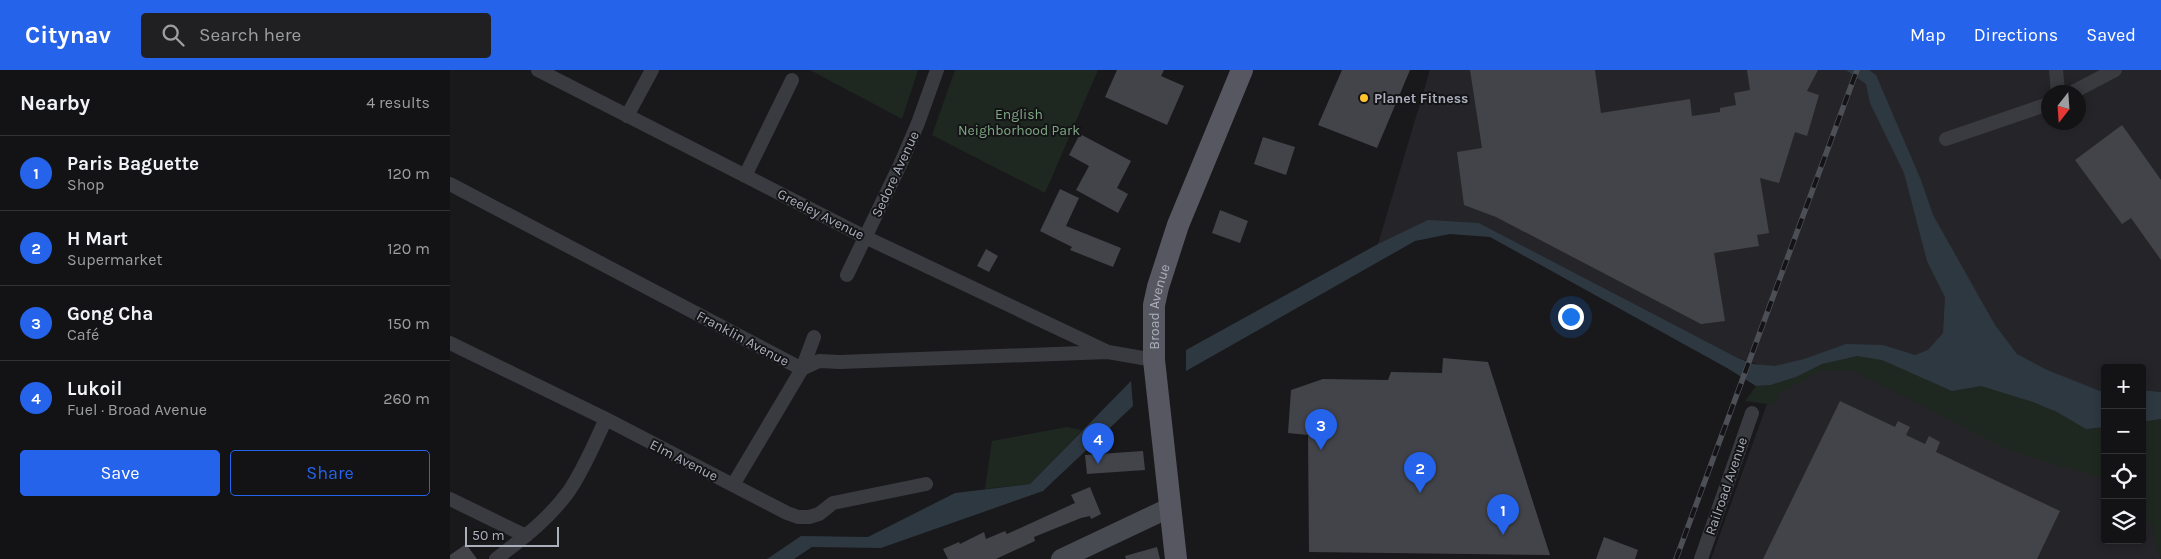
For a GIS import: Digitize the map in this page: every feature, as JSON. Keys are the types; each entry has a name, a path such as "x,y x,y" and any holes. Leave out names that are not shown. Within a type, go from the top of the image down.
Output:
{"main road":[{"name":"Broad Avenue","path":"1176,559 1154,360 1154,304 1178,225 1242,70"}],"street":[{"name":"Greeley Avenue","path":"538,70 865,237 1108,352"},
{"path":"628,116 652,70"},
{"name":"Sedore Avenue","path":"847,275 918,123 937,70"},
{"path":"2056,70 2057,85"},
{"path":"2086,85 2115,70"},
{"path":"745,176 792,80"},
{"path":"1946,138 2041,106"},
{"name":"Franklin Avenue","path":"450,184 802,369 819,361 840,362 1108,352 1154,360"},
{"path":"733,485 802,369 814,337"},
{"name":"Elm Avenue","path":"450,343 606,420 787,514 798,517 819,514 833,503 926,484"},
{"name":"Railroad Avenue","path":"1701,559 1752,413"},
{"path":"496,559 526,536 553,511 569,491 582,470 606,420"},
{"path":"450,499 526,536"},
{"path":"1061,559 1171,507"}],"shaded area":[{"path":"1430,70 2161,70 2161,392 2146,390 2146,364 2101,364 2100,428 2101,544 2146,544 2146,520 2151,525 2161,559 1711,559 1771,393 1796,376 1738,358 1479,223 1378,244"},
{"path":"1846,70 1869,70 1876,75 1921,180 1933,215 1995,325 2017,354 2047,370 2101,391 2101,427 2086,429 2057,412 2033,402 1981,386 1952,391 1882,360 1857,356 1822,364 1796,377 1771,385 1756,386 1727,368 1490,237 1450,234 1415,241 1186,371 1186,350 1378,244 1428,220 1479,223 1738,358 1753,364 1775,366 1804,359 1846,344 1883,345 1915,355 1928,350 1943,333 1945,297 1927,261 1904,173 1870,103 1866,84"},
{"path":"1131,381 1133,406 1043,491 881,548 812,547 794,559 767,559 801,536 868,537 955,493 1030,484"},
{"path":"2146,390 2161,392 2161,419 2146,421"}],"green space":[{"path":"810,70 918,70 902,119"},
{"name":"English Neighborhood Park","path":"955,70 1098,70 1045,193 932,135"},
{"path":"1857,356 1882,360 1952,391 1981,386 2033,402 2057,412 2086,429 2101,427 2101,478 2008,450 1854,371 1823,370 1780,393 1774,405 1745,401 1756,386 1771,385 1796,377 1822,364"},
{"path":"2161,419 2161,559 2151,526 2146,520 2146,421"},
{"path":"1067,427 1082,430 1030,484 985,489 992,441"}],"building":[{"path":"1117,70 1164,70 1161,76 1184,86 1167,125 1105,97"},
{"name":"Planet Fitness","path":"1342,70 1410,70 1377,148 1318,125"},
{"path":"1470,70 1595,70 1601,113 1690,99 1692,116 1720,112 1720,108 1736,105 1734,93 1750,90 1747,70 1818,70 1807,91 1819,95 1807,136 1795,132 1779,183 1760,178 1769,233 1757,235 1759,246 1714,253 1725,321 1701,324 1496,217 1464,205 1457,152 1482,148"},
{"path":"2122,125 2161,180 2161,260 2131,218 2122,224 2075,160"},
{"path":"1080,134 1131,161 1117,188 1128,194 1118,213 1076,190 1089,166 1069,155"},
{"path":"1263,137 1295,147 1286,175 1254,164"},
{"path":"1060,189 1079,198 1066,226 1121,248 1113,267 1070,250 1072,247 1040,231"},
{"path":"1220,210 1248,221 1240,243 1212,233"},
{"path":"986,249 998,256 989,272 977,266"},
{"path":"1443,358 1488,362 1550,555 1309,552 1308,435 1288,433 1291,390 1323,379 1388,380 1391,372 1442,373"},
{"path":"1840,401 1895,427 1898,421 1910,427 1906,435 1925,444 1929,436 1940,442 1936,452 2060,511 2037,559 1763,559"},
{"path":"1143,451 1145,470 1087,474 1085,455"},
{"path":"1090,487 1101,514 1091,519 1090,516 1081,518 1034,537 1035,541 996,559 948,559 943,549 959,542 960,544 984,532 986,539 1005,531 1007,534 1075,503 1071,495"},
{"path":"1604,537 1638,550 1635,559 1596,559"},
{"path":"466,544 477,559 450,559 450,555"},
{"path":"1157,547 1160,559 1126,559 1125,556"}],"railway":[{"path":"1676,559 1857,70"}],"place":[{"name":"Planet Fitness","path":"1364,98"},
{"name":"Gong Cha","path":"1321,450"},
{"name":"Lukoil","path":"1098,464"},
{"name":"H Mart","path":"1420,493"},
{"name":"Paris Baguette","path":"1503,535"}]}
